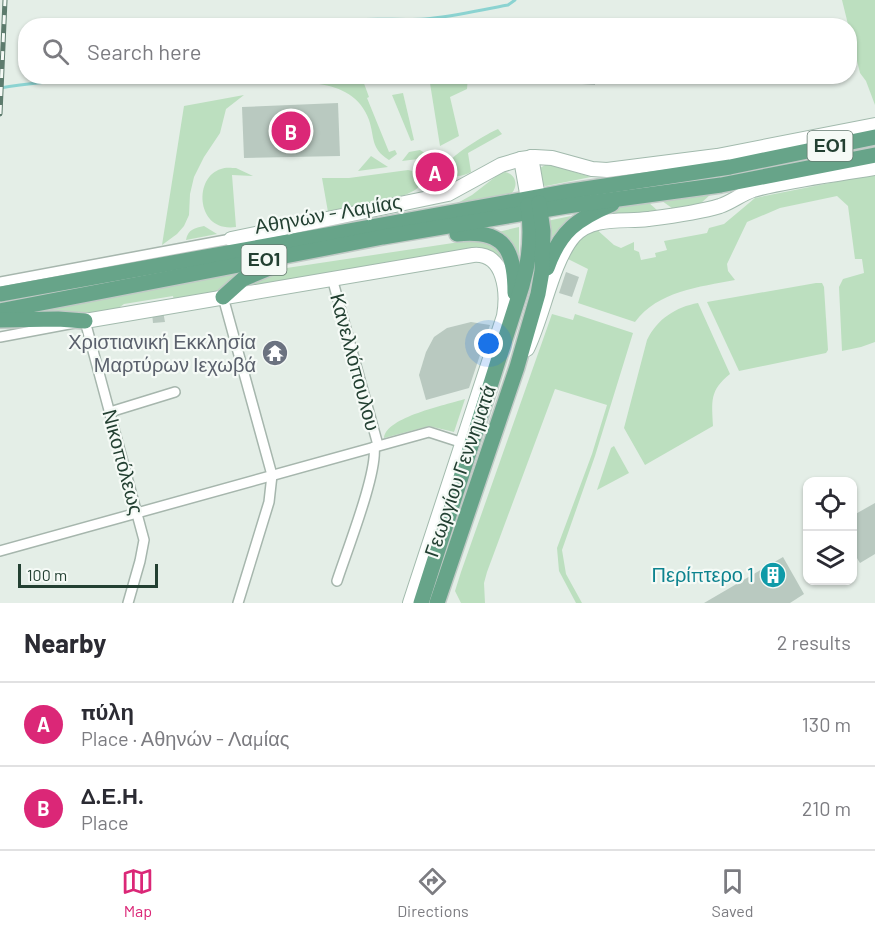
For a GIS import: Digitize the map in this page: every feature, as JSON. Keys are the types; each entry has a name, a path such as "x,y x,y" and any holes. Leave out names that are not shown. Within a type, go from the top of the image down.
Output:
{"main road":[{"name":"Αθηνών - Λαμίας","path":"0,311 328,248 875,137"},
{"name":"Αθηνών - Λαμίας","path":"0,294 534,205 630,197 740,182 875,155"},
{"path":"538,294 555,246 563,234 587,216 630,197"},
{"name":"Γεωργίου Γεννηματά","path":"437,603 518,367 538,294 543,231 534,205"},
{"name":"Γεωργίου Γεννηματά","path":"421,603 528,265 534,205"},
{"path":"356,242 380,245 470,232 496,239 505,245 512,260 515,284 512,320"},
{"path":"223,297 243,279 256,272 328,248"},
{"path":"0,320 85,321"}],"street":[{"path":"0,282 231,239 448,194 460,190 501,165 526,158 552,158 592,169 607,170 693,160 875,125"},
{"path":"526,158 534,205"},
{"path":"518,367 536,332 566,247 575,234 586,226 704,210 722,206 755,190 875,168"},
{"path":"0,337 332,278 473,255 486,255 496,263 504,285 504,316 410,603"},
{"name":"Κανελλόπουλου","path":"332,278 376,446"},
{"path":"223,297 272,476 269,502 238,603"},
{"name":"Νικοπόλεως","path":"85,321 144,540 128,603"},
{"path":"110,412 176,392"},
{"path":"0,551 431,432 463,443"},
{"path":"337,581 370,478 376,446"}],"green space":[{"path":"842,0 875,0 875,105 866,81 860,73 857,61 857,18 846,18"},
{"path":"319,84 364,84 369,97 367,98 389,152 395,150 397,154 389,160 383,156 376,147 369,120 361,105 349,94"},
{"path":"430,84 467,84 467,89 450,97 459,136 440,146"},
{"path":"403,93 414,140 411,141 392,95"},
{"path":"244,95 226,109 220,133 194,177 189,215 184,226 162,245 184,106"},
{"path":"498,129 502,134 468,153 471,172 454,176 448,172 447,168 452,158"},
{"path":"420,150 428,155 402,161 409,152"},
{"path":"371,156 388,167 358,171"},
{"path":"547,164 591,177 541,185 540,168"},
{"path":"223,168 236,168 253,176 232,175 236,227 223,227 213,222 206,213 203,192 212,174"},
{"path":"408,170 426,174 420,185 408,194 386,201 328,212 322,178 349,178"},
{"path":"505,172 515,180 512,193 454,205 472,195 499,174"},
{"path":"875,174 875,342 842,351 839,287 843,279 864,273 862,259 855,259 848,206 837,196 780,208 747,222 727,264 728,271 735,280 694,288 667,297 655,303 635,322 578,303 588,269 566,258 583,234 595,228 614,245 621,248 634,242 634,250 639,252 641,260 656,257 655,253 667,250 664,241 707,233 709,228 724,224 755,198"},
{"path":"711,194 700,204 672,208 662,201"},
{"path":"648,202 658,211 606,216 600,211"},
{"path":"571,216 550,239 547,221"},
{"path":"204,226 217,234 186,240 190,231"},
{"path":"519,227 519,255 511,243 498,232"},
{"path":"473,240 488,242 497,248 508,270 490,252 478,249 239,289 280,269"},
{"path":"257,269 214,294 174,301 173,296 124,304 113,312 91,316 3,315"},
{"path":"822,283 824,287 828,350 826,353 739,371 707,302"},
{"path":"698,303 730,374 718,386 713,397 713,426 645,465 624,428 647,340 656,326 668,315"},
{"path":"552,314 573,320 575,314 633,333 595,456 562,550 566,574 582,603 576,603 559,571 557,548 592,454 607,405 555,389 487,572 484,583 485,603 461,603 455,591"},
{"path":"465,399 454,432 429,426 384,438 387,431 405,418"},
{"path":"614,446 629,473 597,490 611,448"}],"building":[{"path":"338,103 340,156 244,158 242,107"},
{"path":"566,272 579,277 572,297 559,293"},
{"path":"163,311 165,322 153,323 152,313"},
{"path":"471,322 490,325 469,388 426,400 419,375 426,352 434,337 447,328"},
{"path":"875,503 875,554 860,563 857,558 857,513"},
{"name":"Περίπτερο 1","path":"783,557 804,594 790,603 704,603"}],"waterway":[{"path":"435,18 508,5 515,0"},
{"path":"0,88 24,84"}],"railway":[{"path":"0,114 5,0"}],"place":[{"name":"Δ.Ε.Η.","path":"291,131"},
{"name":"πύλη","path":"435,172"},
{"name":"Χριστιανική Εκκλησία Μαρτύρων Ιεχωβά","path":"275,353"},
{"name":"Περίπτερο 1","path":"773,575"}]}
